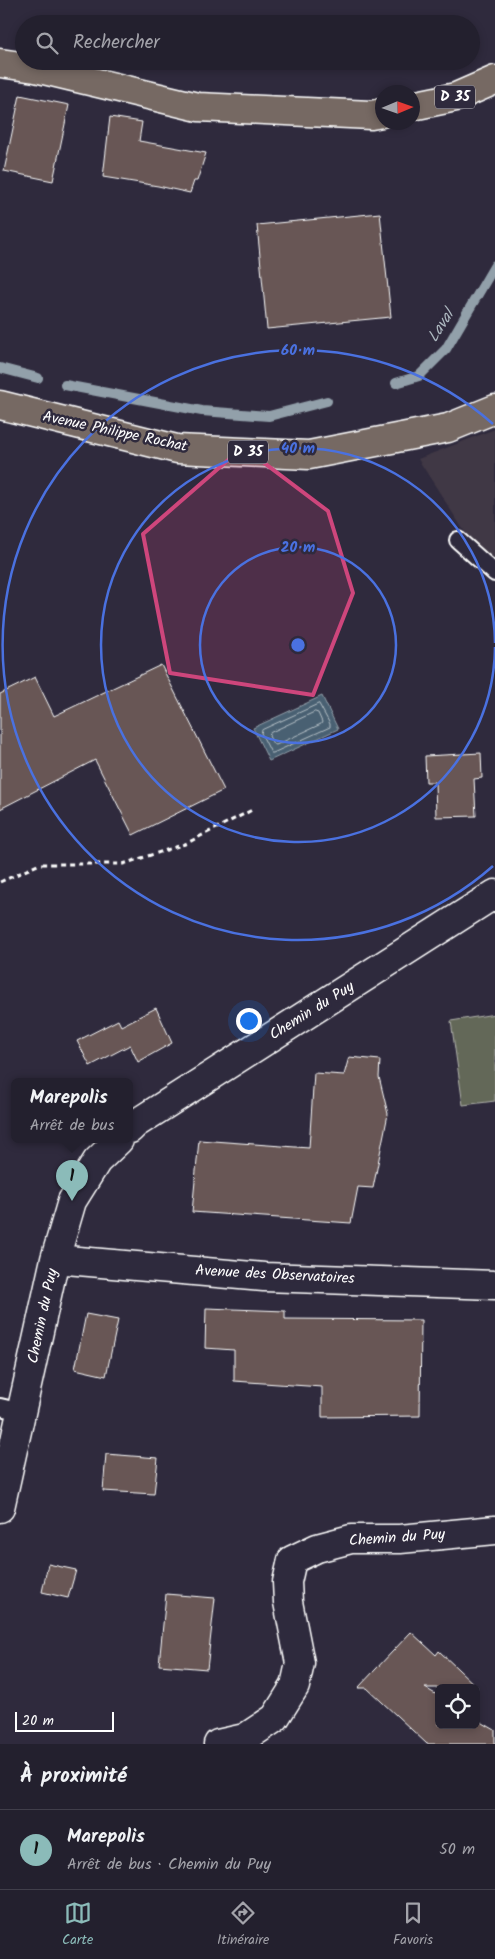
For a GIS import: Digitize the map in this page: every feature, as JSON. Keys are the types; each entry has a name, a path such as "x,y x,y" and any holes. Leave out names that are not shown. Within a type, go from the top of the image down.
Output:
{"main road":[{"path":"0,63 15,65"},
{"path":"43,70 198,107 375,114"},
{"name":"D 35","path":"420,104 456,97 495,80"},
{"name":"Avenue Philippe Rochat","path":"0,405 177,449 309,456 448,428 495,409"}],"street":[{"name":"Chemin du Puy","path":"133,1126 143,1118 495,894"},
{"name":"Chemin du Puy","path":"0,1508 11,1410 72,1201 98,1161 116,1143"},
{"name":"Avenue des Observatoires","path":"56,1259 264,1277 495,1285"},
{"name":"Chemin du Puy","path":"218,1744 245,1738 275,1718 295,1686 300,1663 288,1602 287,1582 292,1560 316,1548 351,1539 400,1539 495,1530"}],"lane":[{"path":"458,540 495,573"}],"path":[{"path":"0,882 40,864 123,864 185,844 254,809"}],"highlighted area":[{"path":"243,447 328,511 353,593 313,695 170,673 143,534"}],"shaded area":[{"path":"495,429 495,579 418,459"}],"green space":[{"path":"495,1014 495,1101 463,1105 451,1021"}],"water":[{"path":"322,696 338,729 269,761 253,728"}],"building":[{"path":"20,95 69,105 53,181 4,171"},
{"path":"110,117 142,122 139,141 206,153 197,181 194,181 190,193 103,177"},
{"path":"380,213 391,317 267,329 257,225"},
{"path":"161,665 224,790 133,835 95,760 0,809 0,694 35,677 54,716"},
{"path":"481,753 482,778 474,779 476,816 436,817 435,782 426,782 425,756"},
{"path":"156,1008 172,1043 138,1062 130,1045 90,1066 77,1041 118,1020 121,1026"},
{"path":"349,1057 380,1060 379,1077 388,1114 373,1188 358,1187 351,1223 192,1212 199,1140 309,1148 314,1073 344,1075"},
{"path":"206,1308 285,1311 285,1319 421,1320 420,1416 322,1417 322,1387 234,1381 234,1350 205,1348"},
{"path":"86,1314 118,1320 106,1376 75,1369"},
{"path":"106,1454 158,1458 154,1494 103,1491"},
{"path":"48,1564 76,1570 68,1598 42,1592"},
{"path":"166,1594 215,1598 207,1669 159,1665"},
{"path":"411,1632 436,1655 439,1651 474,1684 435,1684 435,1688 425,1688 435,1694 435,1729 480,1729 480,1721 495,1730 495,1744 427,1744 367,1688 358,1688"}],"waterway":[{"name":"Laval","path":"396,383 419,376 446,349 495,265"},
{"path":"0,368 38,378"},
{"path":"65,385 202,411 269,416 327,401"}],"place":[{"name":"Marepolis","path":"72,1201"}]}
